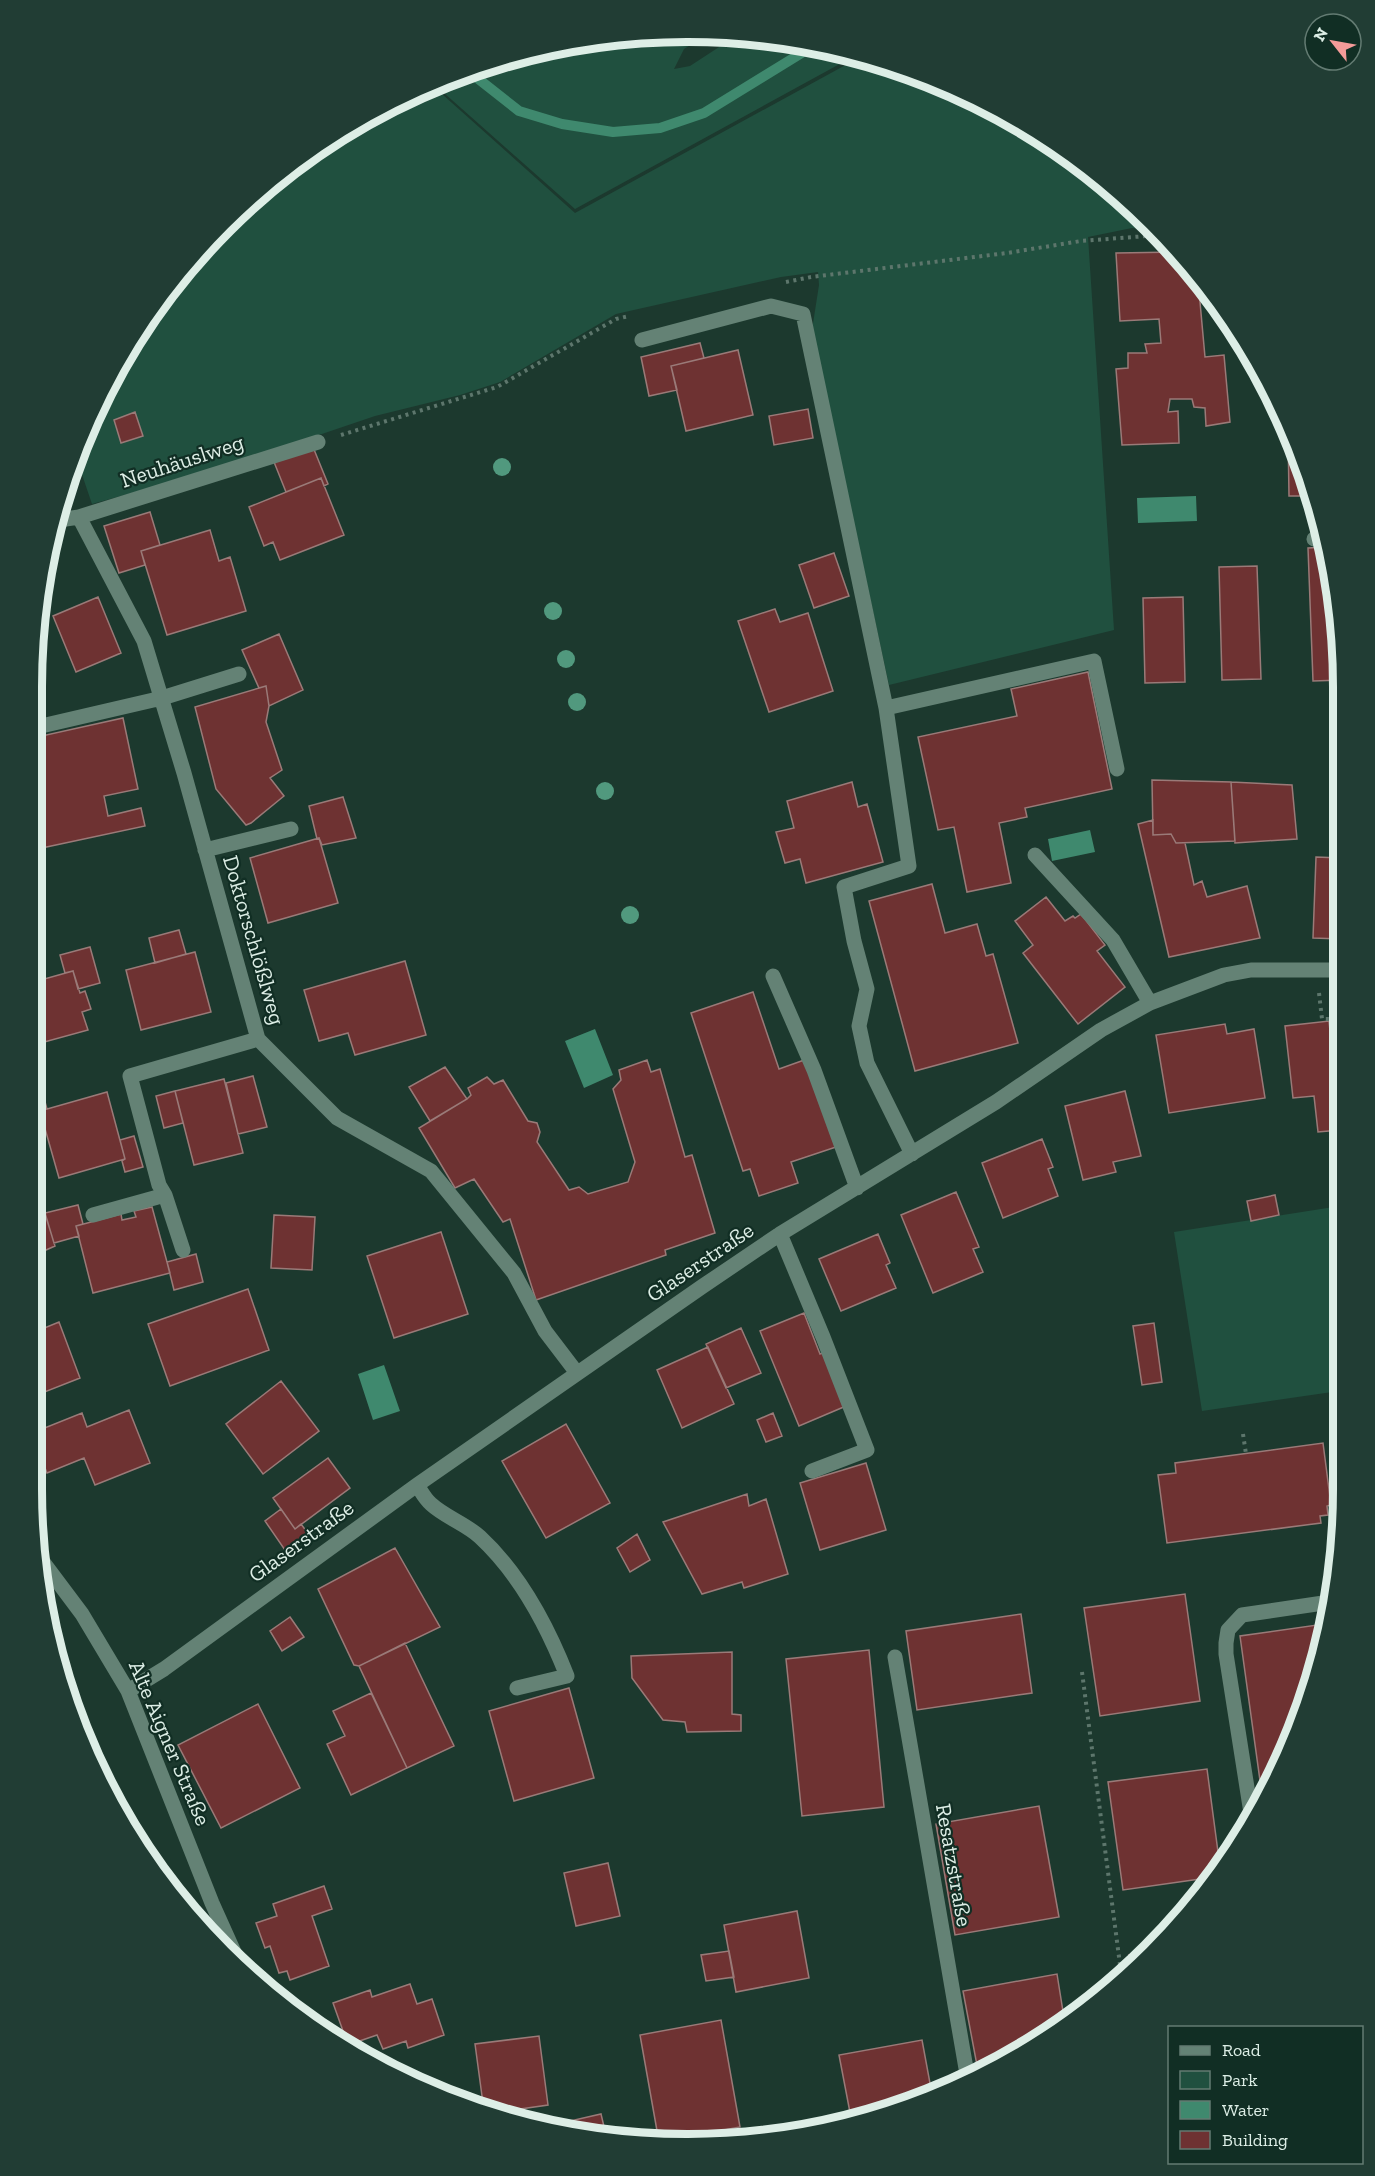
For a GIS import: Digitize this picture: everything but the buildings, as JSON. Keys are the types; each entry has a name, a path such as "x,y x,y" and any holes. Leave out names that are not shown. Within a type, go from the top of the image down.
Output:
{"street":[{"path":"642,340 771,306 803,314 886,708 909,866 844,887 854,941 867,989 859,1026 867,1063 912,1154"},
{"name":"Neuhäuslweg","path":"64,519 79,517 318,442"},
{"name":"Doktorschlößlweg","path":"79,517 144,641 258,1040 337,1118 431,1171 514,1273 545,1331 577,1373"},
{"path":"886,708 1094,661 1117,769"},
{"path":"42,726 162,698 239,674"},
{"path":"205,850 291,829"},
{"path":"1035,855 1113,940 1150,1003"},
{"name":"Glaserstraße","path":"128,1691 164,1669 417,1485 780,1234 996,1102 1101,1030 1150,1003 1224,975 1251,970 1333,970"},
{"path":"773,976 814,1070 857,1188"},
{"path":"183,1250 165,1195 159,1185 130,1076 258,1040"},
{"path":"93,1215 165,1195"},
{"path":"780,1234 815,1316 867,1450 812,1471"},
{"path":"417,1485 430,1504 477,1534 495,1551 513,1572 552,1637 567,1676 517,1688"},
{"name":"Alte Aigner Straße","path":"47,1568 82,1614 128,1691 231,1945"},
{"path":"1250,1806 1226,1654 1228,1630 1242,1615 1323,1603"},
{"name":"Resatzstraße","path":"895,1657 966,2070"}],"path":[{"path":"1318,990 1322,1019 1333,1019"},
{"path":"1243,1434 1246,1454"},
{"path":"1082,1672 1120,1967"}],"green space":[{"path":"695,42 684,49 674,69 690,66 725,43 813,54 844,61 575,209 441,91 520,64 562,54 645,43"},
{"path":"850,63 935,91 973,109 1010,128 1080,175 1142,229 1132,228 1088,237 1114,630 889,685 812,330 819,285 818,272 781,277 616,314 500,382 460,395 375,416 219,469 92,504 80,469 91,440 128,365 175,295 231,231 262,202 295,175 365,128 439,91 575,213"},
{"path":"1333,1207 1333,1392 1202,1411 1174,1232"}],"water":[{"path":"1196,496 1197,521 1138,523 1137,498"},
{"path":"1090,830 1095,852 1052,861 1048,839"},
{"path":"595,1029 613,1075 584,1088 565,1041"},
{"path":"384,1365 400,1411 373,1420 358,1374"}],"waterway":[{"path":"476,77 519,111 562,124 613,132 660,128 704,113 802,52"}]}
